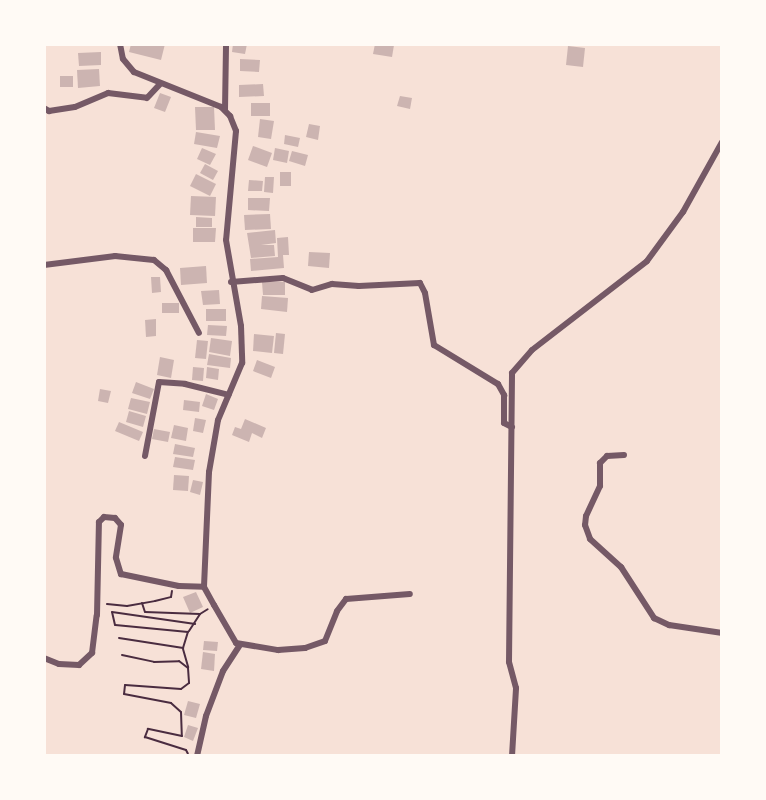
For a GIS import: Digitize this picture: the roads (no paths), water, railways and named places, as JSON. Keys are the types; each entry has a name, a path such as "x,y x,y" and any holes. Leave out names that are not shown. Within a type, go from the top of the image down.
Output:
{"street":[{"path":"120,44 128,67 160,84 225,110"},
{"path":"226,44 225,110 236,131 226,219 231,282 241,326 242,363 215,433 209,472 204,587 232,640 240,645 278,650 321,643 328,639 337,611 346,599 410,594"},
{"path":"44,108 49,111 75,107 108,93 146,98 160,84"},
{"path":"512,756 516,688 509,662 511,379 515,366 648,261 683,212 722,142"},
{"path":"44,265 115,256 154,260 160,263 172,280 199,334"},
{"path":"231,282 283,278 312,290 332,284 420,284 425,293 434,345 498,384 504,395 504,424 512,427"},
{"path":"145,456 159,382 186,383 229,395"},
{"path":"624,455 607,456 600,463 600,486 586,516 585,525 590,539 621,567 654,618 668,625 722,633"},
{"path":"44,658 68,666 86,661 92,653 97,603 99,522 110,516 121,525 116,558 121,574 184,587 204,587"},
{"path":"197,756 206,716 223,671 240,645"}]}
